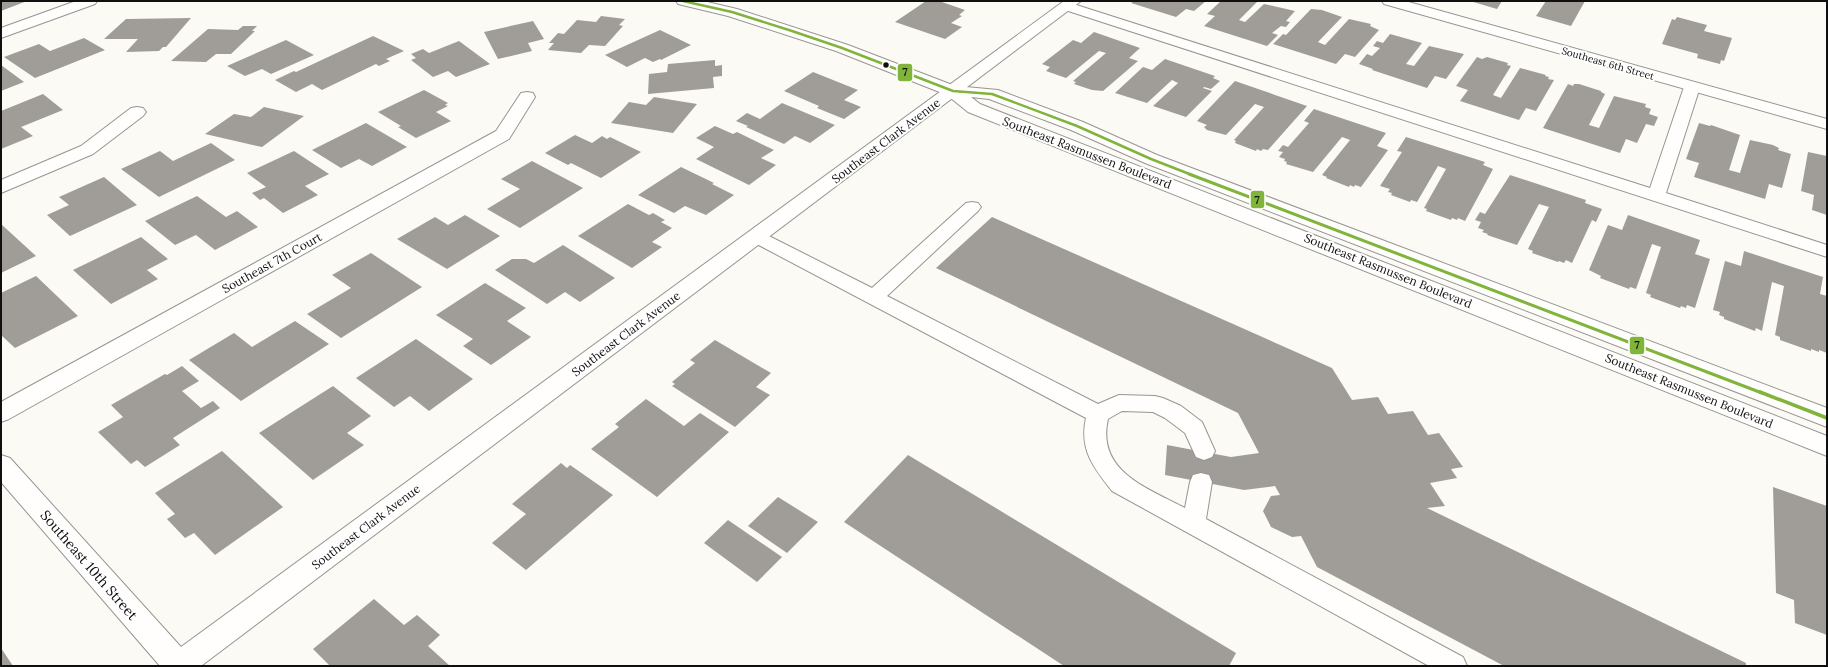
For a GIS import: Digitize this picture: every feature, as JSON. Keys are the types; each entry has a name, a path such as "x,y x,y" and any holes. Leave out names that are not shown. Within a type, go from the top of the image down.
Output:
{"street":[{"path":"1,33 90,1"},
{"name":"Southeast Rasmussen Boulevard","path":"683,1 732,12 773,24 842,48 953,91 992,94 1077,126 1151,159 1827,418"},
{"name":"Southeast 6th Street","path":"1399,2 1692,87 1827,124"},
{"name":"Southeast Clark Avenue","path":"178,666 1070,3"},
{"name":"Southeast Rasmussen Boulevard","path":"953,91 974,108 1827,446"},
{"name":"Southeast 7th Court","path":"1,413 502,135 527,97"},
{"path":"1,188 87,150 137,112"},
{"name":"Southeast 10th Street","path":"1,465 178,666"}],"lane":[{"path":"1070,3 1827,251"},
{"path":"1656,196 1692,87"},
{"path":"874,298 972,207"},
{"path":"757,237 1098,414"},
{"path":"1204,451 1194,428 1174,412 1155,404 1119,402 1098,414 1093,431 1098,458 1120,484 1454,666"},
{"path":"1193,525 1201,482"}],"building":[{"path":"1,1 27,1 1,11"},
{"path":"926,1 939,1 965,10 959,15 962,16 951,23 962,27 945,39 895,22"},
{"path":"1134,1 1206,1 1194,11 1186,9 1176,17 1131,3"},
{"path":"1221,1 1258,1 1239,20 1245,22 1264,4 1295,11 1286,21 1290,22 1286,27 1281,26 1272,33 1278,35 1267,46 1204,26 1215,16 1207,14"},
{"path":"1470,1 1502,1 1497,9"},
{"path":"1546,1 1585,1 1571,26 1536,16"},
{"path":"1311,9 1322,10 1342,17 1318,42 1325,45 1349,19 1371,24 1370,26 1379,30 1355,57 1345,54 1336,64 1273,44 1283,34 1286,35"},
{"path":"601,16 625,19 619,25 623,26 605,46 589,45 581,53 548,50 554,43 549,43 558,33 564,34 577,20 596,22"},
{"path":"1677,17 1707,25 1704,31 1732,38 1724,61 1721,60 1720,64 1697,58 1698,54 1662,44 1672,19 1675,20"},
{"path":"191,18 166,47 163,47 159,51 126,52 138,39 104,39 126,19"},
{"path":"533,21 544,39 528,43 532,51 498,59 484,32"},
{"path":"243,26 257,26 252,31 255,31 231,54 216,54 206,62 171,61 208,29 238,30"},
{"path":"660,30 691,45 661,60 660,59 653,62 645,58 627,67 605,55"},
{"path":"1094,32 1140,48 1129,58 1138,61 1103,91 1092,90 1074,84 1076,82 1073,81 1106,53 1099,51 1066,78 1046,71 1050,67 1042,64 1073,40 1081,43"},
{"path":"1390,34 1422,43 1406,64 1414,66 1429,46 1464,54 1446,79 1435,76 1427,88 1372,70 1373,69 1359,64 1367,54 1372,56 1380,48 1373,46 1377,41 1383,43"},
{"path":"373,36 404,51 386,59 390,61 379,66 376,64 322,90 312,84 296,92 275,80 294,71 296,72"},
{"path":"84,38 105,50 35,78 4,57 39,44 50,51"},
{"path":"286,40 314,55 271,74 262,69 245,76 227,66"},
{"path":"459,41 490,64 456,77 448,71 433,77 411,60 416,58 411,54 423,49 429,53"},
{"path":"1477,57 1482,59 1487,57 1508,63 1507,65 1511,66 1493,95 1501,98 1520,68 1546,75 1545,76 1549,77 1548,79 1554,80 1536,111 1526,108 1519,120 1460,101 1468,90 1456,86"},
{"path":"1165,59 1215,76 1213,78 1220,81 1211,89 1203,88 1212,91 1186,117 1153,106 1178,83 1172,80 1147,103 1115,93 1143,67 1152,70"},
{"path":"715,60 715,66 722,65 722,76 713,77 714,88 648,94 649,74 667,72 668,64"},
{"path":"1,65 24,82 1,91"},
{"path":"813,72 858,90 844,100 861,107 844,119 817,108 819,106 784,91"},
{"path":"1235,81 1307,106 1268,150 1263,149 1261,151 1257,149 1256,151 1235,143 1236,141 1234,140 1264,107 1255,104 1226,135 1207,130 1204,127 1207,125 1197,121"},
{"path":"1568,84 1573,86 1574,84 1579,84 1601,91 1605,94 1589,125 1599,128 1614,96 1646,104 1645,107 1651,109 1649,114 1658,117 1654,126 1646,124 1637,143 1626,139 1620,153 1543,128"},
{"path":"424,90 448,103 445,105 448,106 436,112 451,121 416,138 398,127 401,126 378,112"},
{"path":"43,94 63,110 21,127 33,136 1,149 1,111"},
{"path":"654,97 697,104 673,133 611,123 629,102 646,105"},
{"path":"782,103 835,125 810,143 795,136 784,144 736,121 747,113 760,119"},
{"path":"264,107 304,116 262,147 205,134 234,114 251,117"},
{"path":"1314,109 1386,133 1377,146 1388,150 1361,187 1355,185 1354,187 1350,185 1349,187 1322,175 1350,140 1342,137 1313,172 1286,164 1287,162 1284,161 1285,159 1279,157 1283,152 1278,151 1283,145 1288,147 1309,123 1304,121"},
{"path":"366,123 407,147 372,166 359,159 341,168 312,150"},
{"path":"1699,123 1711,125 1740,135 1729,170 1740,173 1750,140 1773,145 1779,148 1778,150 1791,154 1782,188 1769,184 1765,199 1694,177 1699,163 1686,159"},
{"path":"715,126 733,134 737,132 774,150 761,158 776,165 749,185 696,159 714,147 696,138"},
{"path":"575,135 592,143 602,136 607,139 610,137 641,152 601,178 571,163 568,165 545,153"},
{"path":"1406,137 1485,162 1483,165 1493,169 1465,221 1458,218 1457,220 1452,218 1451,220 1426,211 1427,209 1424,208 1446,169 1438,166 1417,202 1411,200 1410,202 1391,195 1392,193 1388,192 1390,189 1380,186 1402,152 1397,151"},
{"path":"211,143 235,160 159,197 121,169 160,151 173,161"},
{"path":"294,151 329,174 305,186 318,195 283,213 264,198 260,200 252,193 266,187 247,173"},
{"path":"1808,152 1827,156 1827,215 1812,210 1814,195 1801,191"},
{"path":"532,161 583,188 520,228 487,209 520,189 501,179"},
{"path":"681,167 714,183 712,184 734,195 706,215 685,206 674,213 638,195"},
{"path":"1510,175 1586,200 1585,203 1602,209 1596,222 1592,220 1572,263 1566,260 1564,263 1558,262 1532,253 1533,251 1528,249 1549,207 1539,204 1517,245 1487,235 1488,234 1482,232 1484,230 1478,228 1481,222 1475,220 1480,212 1485,214"},
{"path":"104,177 137,205 70,236 47,215 69,205 59,197"},
{"path":"197,196 226,217 237,211 258,227 215,250 196,235 175,245 145,221"},
{"path":"628,204 649,215 653,213 665,220 661,222 672,228 652,242 662,247 632,268 578,236"},
{"path":"465,215 500,236 447,269 397,239 435,217 448,225"},
{"path":"1628,215 1700,240 1695,254 1710,259 1695,308 1687,305 1686,308 1681,306 1680,308 1650,297 1651,295 1646,293 1661,247 1652,244 1636,289 1630,287 1629,289 1600,278 1601,276 1589,270 1608,225 1622,230"},
{"path":"992,217 1332,368 1352,400 1378,397 1388,414 1413,411 1428,435 1439,433 1463,467 1451,469 1457,478 1430,483 1445,506 1427,508 1746,663 1746,666 1504,666 1317,567 1301,536 1292,537 1271,527 1263,511 1271,496 1280,495 1275,486 1244,490 1165,475 1167,445 1231,457 1259,453 1238,413 936,268"},
{"path":"1,224 36,256 1,273"},
{"path":"141,237 168,259 147,270 158,279 111,304 73,270"},
{"path":"563,245 615,278 580,302 565,292 547,304 495,270 512,259 526,259 534,263"},
{"path":"1744,251 1823,277 1820,294 1827,296 1827,353 1811,349 1811,351 1780,340 1780,337 1775,335 1784,286 1772,282 1762,331 1756,328 1755,331 1724,319 1724,317 1719,315 1720,312 1713,310 1725,261 1741,266"},
{"path":"371,253 422,287 341,338 307,314 351,288 332,275"},
{"path":"36,276 78,316 15,348 1,335 1,293"},
{"path":"485,283 526,308 507,321 531,337 491,365 463,346 473,339 436,315"},
{"path":"295,321 329,344 241,401 189,360 234,333 252,347"},
{"path":"416,339 473,379 429,411 410,396 394,407 356,378"},
{"path":"715,340 771,373 756,387 770,395 735,427 672,386 675,384 672,382 695,363 690,360"},
{"path":"182,366 199,381 182,391 201,408 213,401 220,408 173,438 180,445 145,467 137,460 131,464 98,432 123,417 111,405"},
{"path":"333,386 371,416 347,433 364,445 313,480 259,433"},
{"path":"646,399 684,426 700,413 729,432 657,497 591,449 619,427 615,424"},
{"path":"222,451 283,507 215,555 194,533 185,538 167,519 175,514 155,493"},
{"path":"908,455 1236,653 1229,666 1064,666 844,522"},
{"path":"561,463 567,468 570,465 613,495 526,570 492,543 526,514 512,504"},
{"path":"1773,487 1827,506 1827,635 1795,623 1794,600 1776,593"},
{"path":"778,497 818,522 787,553 748,526"},
{"path":"728,520 782,557 757,582 704,543"},
{"path":"374,599 404,625 417,615 440,635 428,646 450,666 330,666 313,649"},
{"path":"1,648 13,666 1,666"}],"transit line":[{"name":"7","path":"683,1 732,12 792,31 842,48 953,91 992,94 1077,126 1151,159 1827,418"}]}
